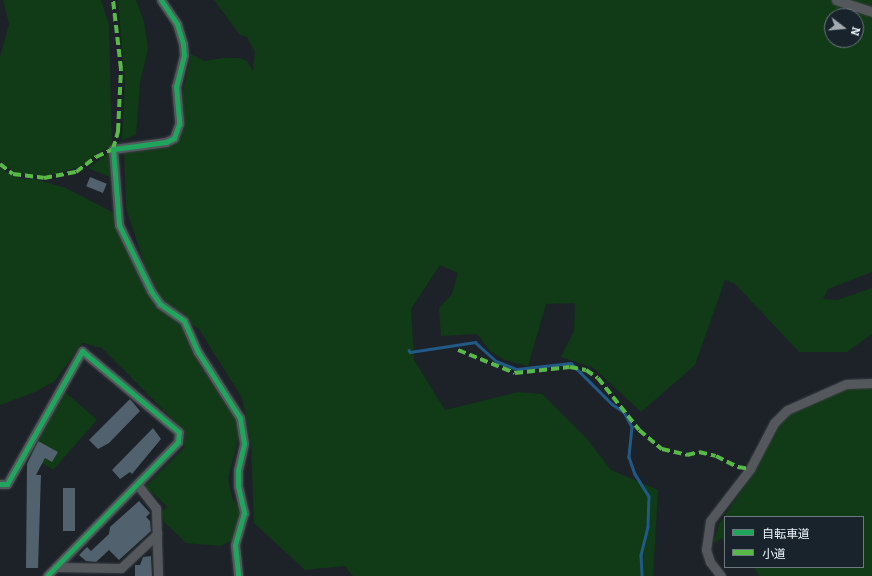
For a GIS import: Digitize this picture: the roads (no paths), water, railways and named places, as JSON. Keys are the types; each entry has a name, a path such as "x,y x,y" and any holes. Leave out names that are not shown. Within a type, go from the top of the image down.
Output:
{"street":[{"path":"160,0 176,24 183,44 184,55 176,86 179,124 174,138 166,142 114,149 119,225 151,291 160,304 184,322 198,352 240,418 244,444 238,470 238,486 244,512 235,545 238,576"},
{"path":"836,0 872,12"},
{"path":"0,484 7,484 82,351 179,432 178,442 47,576"},
{"path":"720,576 710,562 706,550 710,521 750,469 774,423 787,410 846,384 872,383"},
{"path":"137,484 155,504 158,576"},
{"path":"56,568 112,572 126,566 157,534"}],"waterway":[{"path":"409,350 410,352 475,342 496,361 517,369 571,363 612,404 624,412 632,427 629,457 635,474 649,496 648,527 641,555 642,576"}]}
